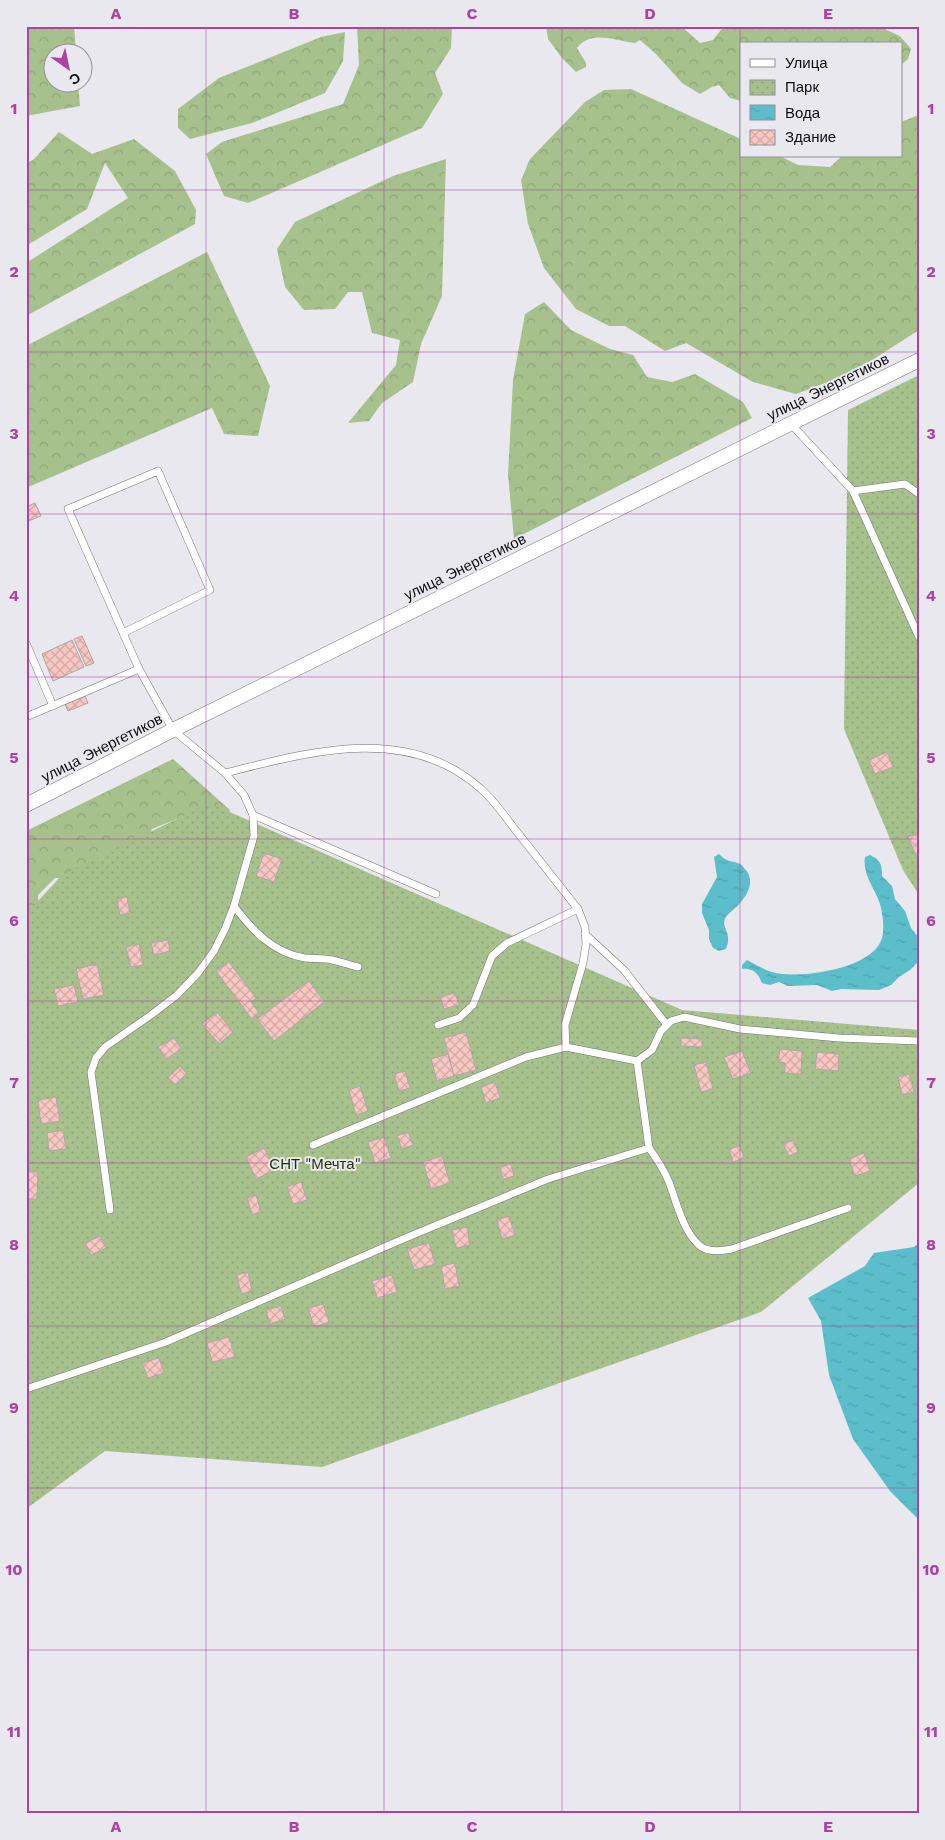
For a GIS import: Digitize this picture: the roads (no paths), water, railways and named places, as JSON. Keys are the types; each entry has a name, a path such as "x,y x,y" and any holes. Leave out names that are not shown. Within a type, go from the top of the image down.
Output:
{"street":[{"name":"улица Энергетиков","path":"26,805 173,730 919,360"}],"lane":[{"path":"791,424 853,491 919,637"},
{"path":"110,1210 91,1072 96,1058 105,1047 177,995 198,973 226,929 254,836 253,815 244,795 225,773 173,730 139,669 123,633 68,509 158,471 210,590 123,633"},
{"path":"853,491 906,484 919,494"},
{"path":"26,643 53,706"},
{"path":"26,717 139,669"},
{"path":"225,773 282,759 333,750 373,748 430,757 458,770 482,790 578,910 585,927 586,944 583,963 564,1025 566,1047"},
{"path":"253,815 436,894"},
{"path":"234,906 248,925 264,940 284,952 303,958 332,960 358,967"},
{"path":"438,1024 459,1018 473,1005 492,956 502,947 578,910"},
{"path":"586,934 624,970 667,1025"},
{"path":"313,1145 526,1057 566,1047 637,1061 652,1050 661,1031 671,1021 684,1017 740,1029 839,1038 919,1041"},
{"path":"637,1061 650,1148 662,1167 677,1209 692,1236 700,1246 716,1252 732,1249 848,1208"},
{"path":"26,1389 166,1342 403,1239 548,1179 650,1148"}],"water":[{"path":"719,854 727,860 740,864 748,873 750,883 744,898 728,914 724,922 728,943 726,949 719,951 713,948 709,939 709,930 702,913 702,904 717,877 714,857"},
{"path":"870,855 880,863 882,876 892,886 895,899 905,911 911,928 918,937 919,961 910,970 891,985 879,990 841,989 832,991 817,985 788,986 779,982 770,985 762,983 759,976 752,970 742,969 742,965 747,960 764,969 778,973 809,974 843,967 871,953 880,943 883,924 878,898 865,870 865,857"},
{"path":"919,1243 919,1520 890,1491 853,1439 829,1375 821,1321 808,1298 865,1266 874,1253 914,1247"}],"park label":[{"name":"СНТ \"Мечта\"","path":"315,1164"}]}
